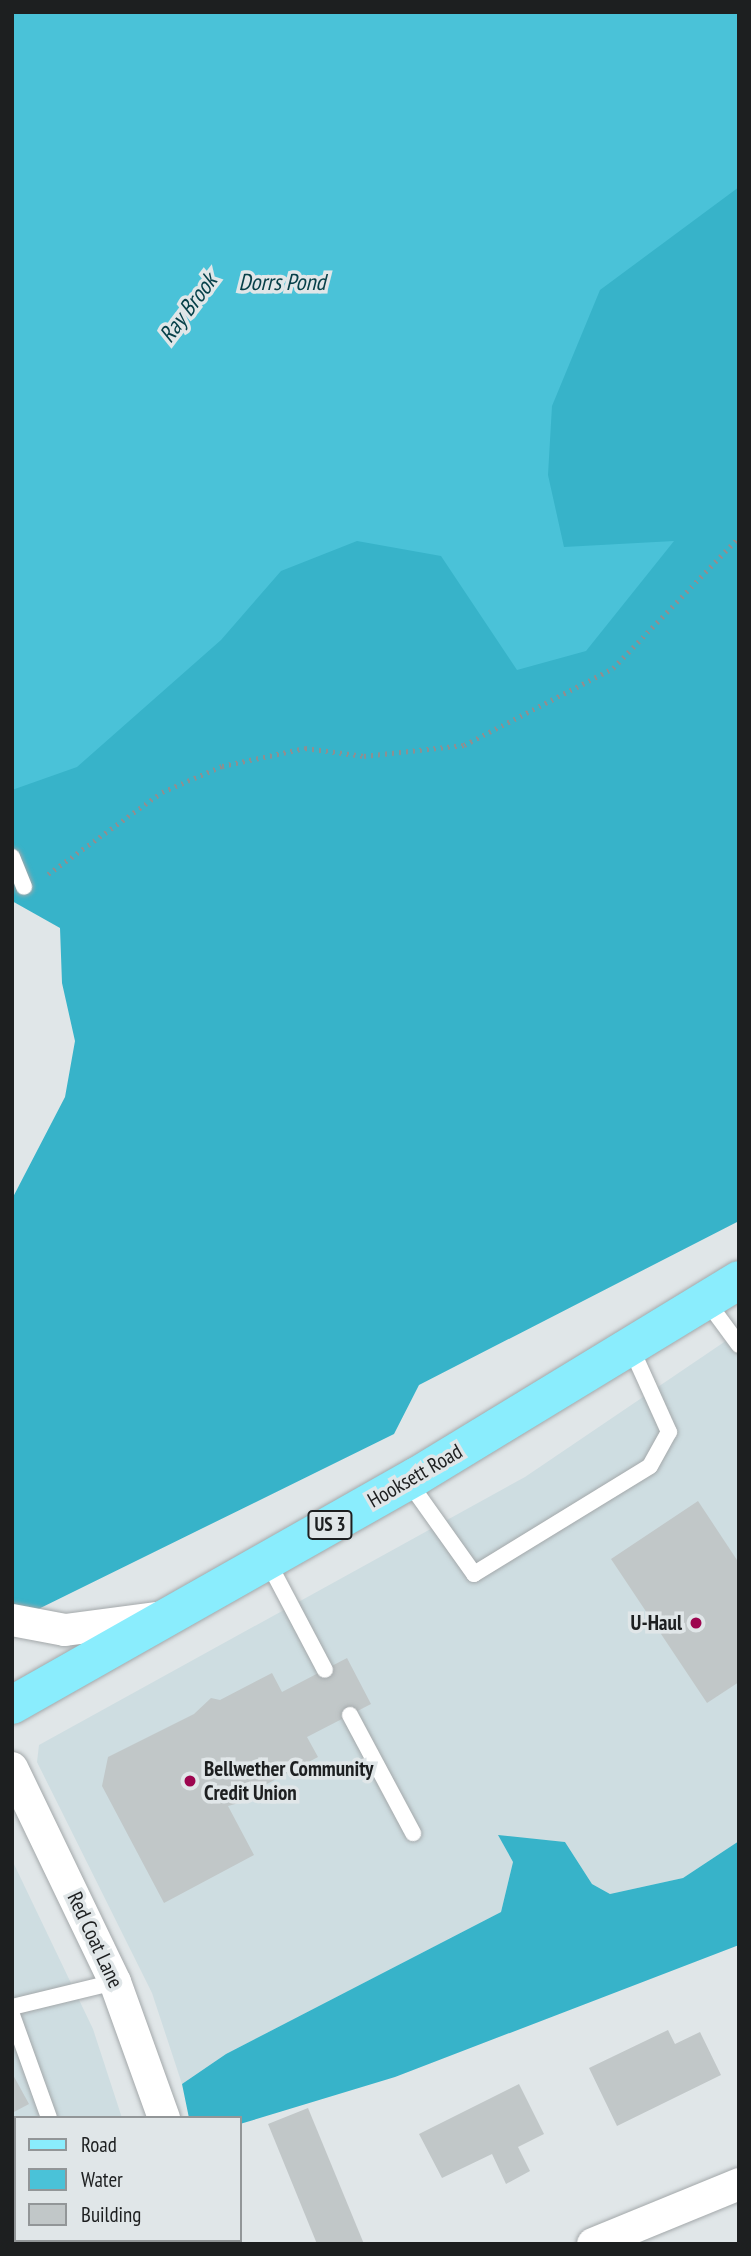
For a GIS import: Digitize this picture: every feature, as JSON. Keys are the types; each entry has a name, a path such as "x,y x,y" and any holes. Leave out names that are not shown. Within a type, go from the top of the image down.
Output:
{"main road":[{"name":"Hooksett Road","path":"12,1705 408,1481 708,1303 739,1280"}],"street":[{"path":"12,1620 65,1630 167,1617"},
{"name":"Red Coat Lane","path":"12,1768 115,1982 163,2116"},
{"path":"593,2244 739,2184"}],"lane":[{"path":"12,857 24,887"},
{"path":"708,1303 739,1345"},
{"path":"408,1481 474,1574 650,1466 668,1432 631,1349"},
{"path":"267,1560 325,1670"},
{"path":"349,1715 413,1833"},
{"path":"12,2007 115,1982"},
{"path":"12,2015 48,2116"}],"path":[{"path":"24,887 77,858 162,792 222,766 305,748 364,757 464,745 613,668 739,537"}],"shaded area":[{"path":"12,12 739,12 739,1221 419,1385 394,1434 12,1622 12,1199 65,1097 75,1041 62,983 60,928 12,901"},
{"path":"739,1332 739,1841 683,1878 610,1894 592,1884 565,1842 499,1836 513,1862 501,1912 226,2054 182,2084 152,1993 37,1762 39,1745 525,1477"},
{"path":"498,1835 565,1842 592,1884 610,1894 683,1878 739,1841 739,1945 395,2077 242,2123 242,2116 189,2116 182,2084 226,2054 501,1912 513,1862"},
{"path":"12,1860 93,2029 121,2116 14,2116 14,2242 164,2244 12,2244"}],"water":[{"name":"Dorrs Pond","path":"12,12 739,12 739,187 600,290 552,406 548,475 564,547 674,541 586,651 517,670 441,556 357,541 281,571 221,640 77,767 12,790"}],"building":[{"name":"U-Haul","path":"698,1501 739,1563 739,1682 707,1703 611,1559"},
{"name":"Bellwether Community Credit Union","path":"347,1658 371,1704 307,1737 318,1757 265,1785 263,1796 228,1806 254,1855 164,1903 102,1786 108,1757 194,1714 211,1698 220,1700 272,1673 282,1692"},
{"path":"668,2030 675,2044 700,2032 721,2075 617,2126 589,2068"},
{"path":"12,2073 29,2104 12,2113"},
{"path":"519,2084 544,2134 518,2147 530,2171 506,2184 492,2154 442,2178 419,2134"},
{"path":"308,2108 364,2244 317,2244 268,2124"},
{"path":"12,2161 14,2242 57,2244 12,2244"}],"place":[{"name":"U-Haul","path":"696,1623"},
{"name":"Bellwether Community Credit Union","path":"190,1781"}],"water label":[{"name":"Ray Brook","path":"188,308"}]}
